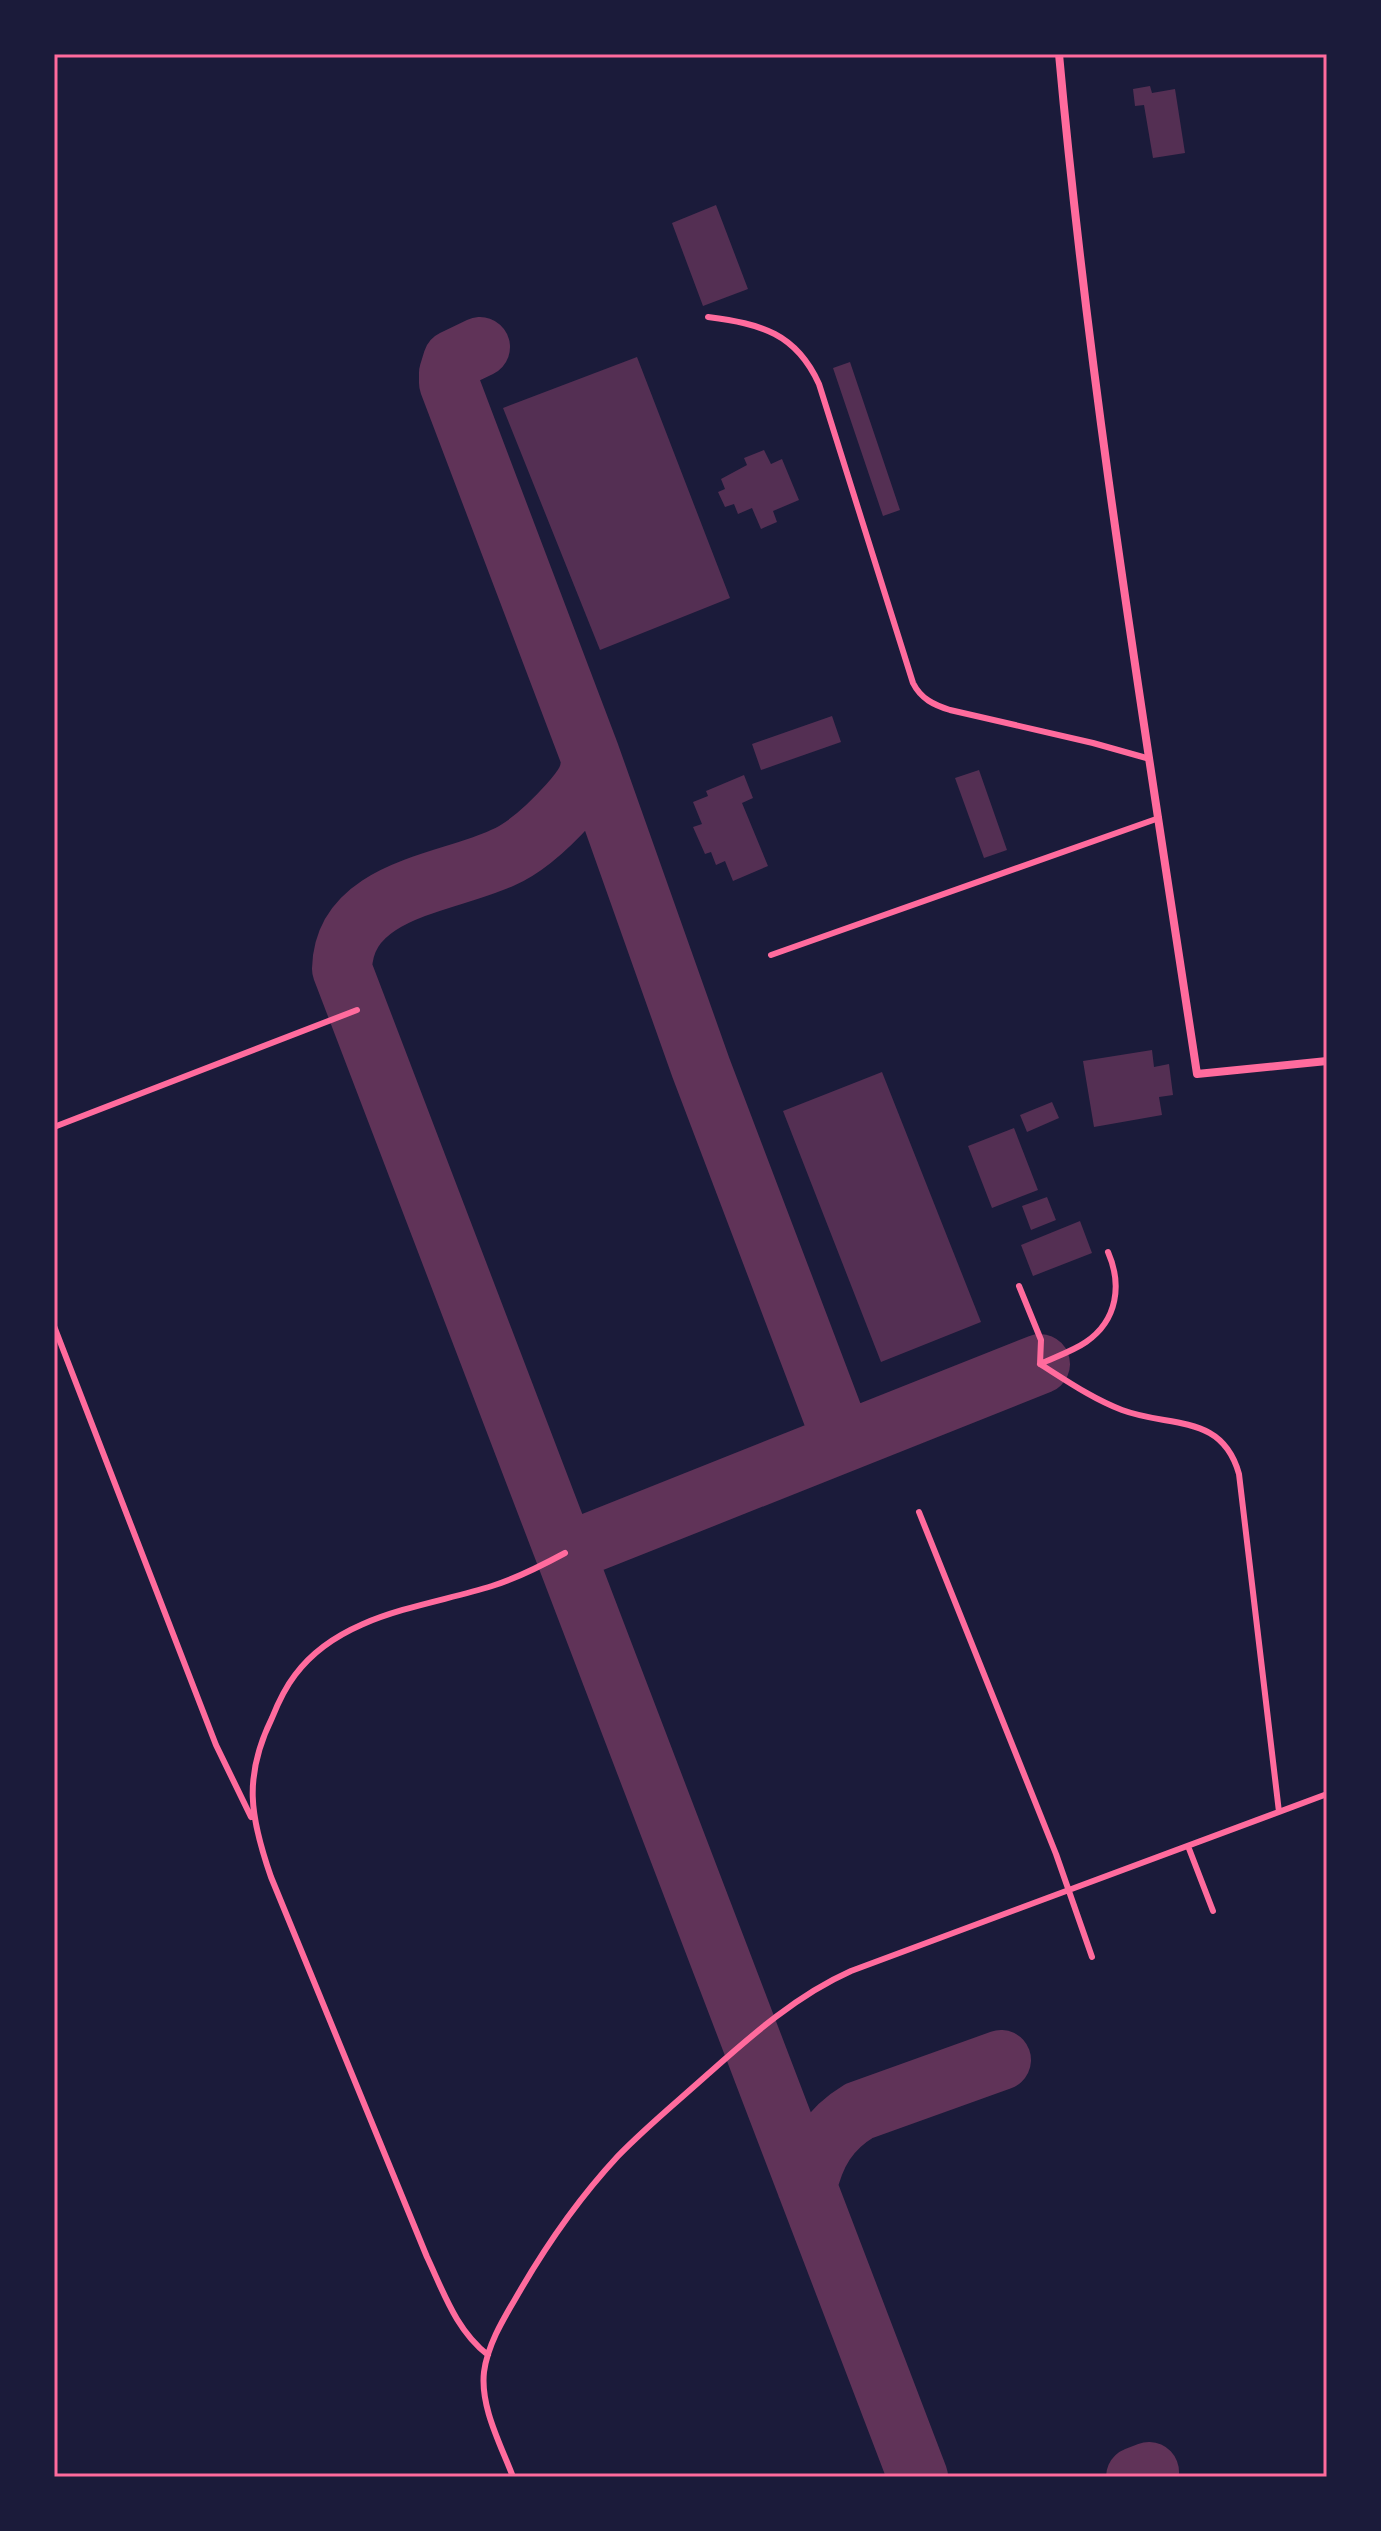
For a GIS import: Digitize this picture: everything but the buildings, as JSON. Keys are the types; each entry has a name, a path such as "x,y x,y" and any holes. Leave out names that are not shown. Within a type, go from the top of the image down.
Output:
{"street":[{"path":"1059,54 1074,223 1129,637 1197,1074 1327,1061"}],"lane":[{"path":"708,317 766,330 784,338 811,365 918,693 937,706 950,710 1150,759"},
{"path":"771,955 1159,818"},
{"path":"54,1127 357,1010"},
{"path":"1040,1364 1084,1343 1104,1322 1117,1294 1117,1279 1108,1252"},
{"path":"1019,1286 1041,1340 1040,1364"},
{"path":"54,1326 216,1745 255,1824"},
{"path":"1040,1364 1086,1394 1124,1411 1201,1428 1215,1435 1234,1456 1239,1474 1279,1812"},
{"path":"919,1512 1056,1854 1092,1957"},
{"path":"488,2355 475,2345 454,2316 298,1948 260,1845 251,1789 253,1767 264,1734 296,1674 313,1656 350,1629 492,1586 525,1574 565,1553"},
{"path":"513,2477 484,2390 488,2355 512,2304 579,2201 621,2153 750,2037 828,1981 1327,1794"},
{"path":"1188,1846 1213,1911"}],"taxiway":[{"path":"480,347 453,360 449,383 590,755 589,775 569,804 521,848 479,867 402,893 379,906 360,922 347,942 342,969 918,2477"},
{"path":"590,755 701,1068 843,1442"},
{"path":"565,1553 1040,1364"},
{"path":"807,2187 814,2163 825,2143 848,2118 859,2111 1001,2060"},
{"path":"1136,2477 1149,2472"}]}
